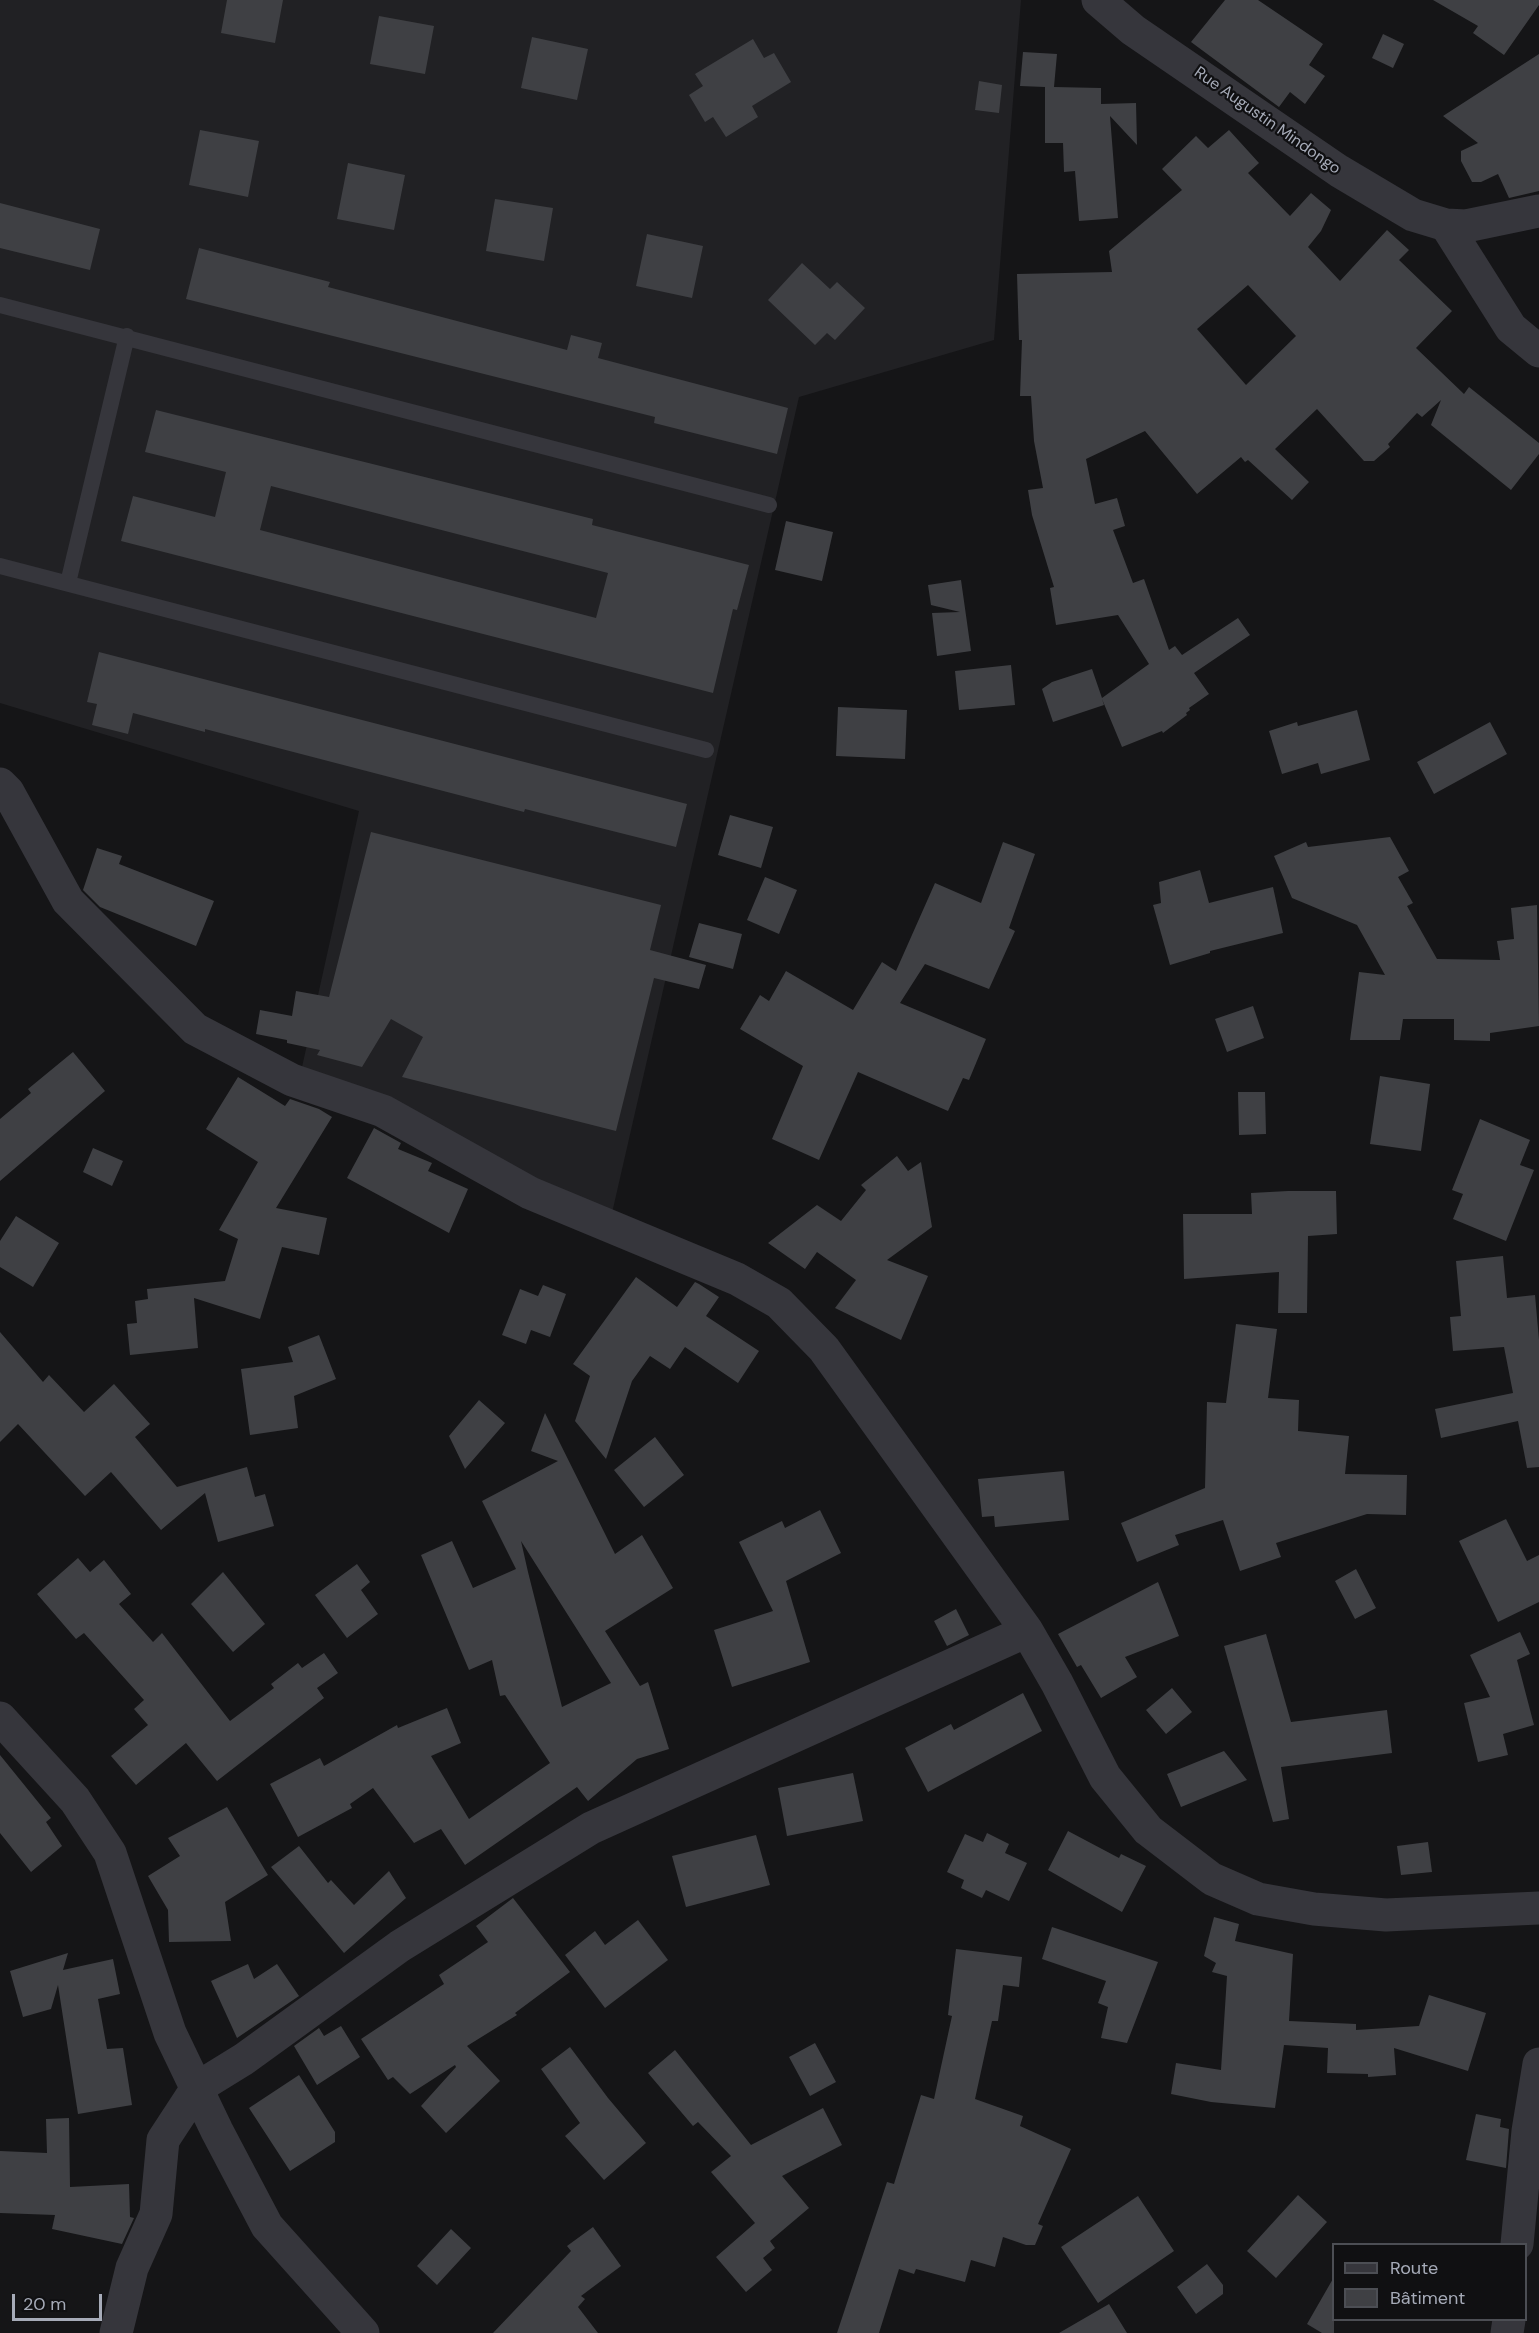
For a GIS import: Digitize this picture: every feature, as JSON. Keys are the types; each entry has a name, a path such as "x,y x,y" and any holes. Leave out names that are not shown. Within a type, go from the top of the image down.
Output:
{"street":[{"name":"Rue Augustin Mindongo","path":"1098,0 1133,30 1380,198 1413,215 1446,225 1488,223 1539,211"},
{"path":"1446,225 1511,328 1539,351"},
{"path":"0,784 8,792 68,901 195,1029 292,1080 383,1111 530,1193 737,1279 779,1303 824,1349 1026,1631 1058,1683 1105,1777 1148,1830 1212,1879 1258,1899 1314,1909 1386,1915 1539,1908"},
{"path":"116,2333 132,2268 156,2214 163,2140 197,2088 244,2059 400,1947 591,1828 982,1654 1026,1631"},
{"path":"0,1718 75,1800 110,1853 170,2033 267,2226 363,2333"},
{"path":"1517,2243 1528,2131 1539,2064"}],"lane":[{"path":"0,304 769,505"},
{"path":"68,583 127,336"},
{"path":"0,566 706,750"}],"shaded area":[{"path":"0,0 1021,0 994,340 799,397 612,1213 300,1076 359,811 0,703"}],"building":[{"path":"227,0 283,0 275,43 221,33"},
{"path":"1225,0 1258,0 1323,44 1309,65 1325,76 1305,104 1290,92 1279,107 1191,42"},
{"path":"1433,0 1539,0 1539,5 1504,55 1473,33 1478,26"},
{"path":"379,16 434,26 425,74 370,64"},
{"path":"1383,34 1404,44 1393,68 1372,58"},
{"path":"532,37 588,49 577,100 521,88"},
{"path":"753,39 764,58 774,53 791,82 752,106 758,117 726,137 713,117 705,122 689,95 703,86 695,74"},
{"path":"1023,52 1057,54 1054,87 1101,88 1101,104 1136,103 1137,145 1110,116 1118,218 1079,221 1075,171 1064,172 1063,143 1045,143 1045,87 1020,86"},
{"path":"1539,54 1539,191 1509,198 1498,174 1481,182 1472,182 1461,161 1461,151 1478,143 1443,116"},
{"path":"979,81 1002,85 999,113 975,110"},
{"path":"200,130 259,141 248,197 189,185"},
{"path":"1229,130 1259,163 1248,173 1290,216 1311,193 1331,210 1321,231 1308,247 1340,281 1387,230 1409,250 1399,260 1452,311 1416,348 1464,394 1469,387 1539,443 1539,454 1511,490 1431,425 1441,400 1422,417 1417,413 1388,444 1390,447 1374,461 1364,461 1317,409 1275,449 1309,482 1292,500 1248,460 1245,462 1241,457 1197,494 1145,431 1086,459 1095,504 1117,498 1125,526 1113,530 1133,583 1144,579 1169,650 1175,646 1182,655 1238,618 1250,635 1194,673 1209,694 1189,708 1187,715 1163,733 1162,731 1122,747 1102,699 1104,705 1053,722 1042,689 1052,682 1092,669 1102,698 1149,664 1118,615 1056,625 1050,588 1054,587 1032,515 1028,490 1043,488 1034,441 1031,396 1020,396 1022,340 1019,340 1017,274 1112,272 1109,251 1182,190 1162,169 1196,136 1208,148","holes":["1248,285 1296,336 1246,385 1197,329"]},
{"path":"348,163 405,175 394,230 337,219"},
{"path":"495,199 553,208 544,261 486,251"},
{"path":"0,203 100,229 90,270 0,248"},
{"path":"647,234 703,246 692,298 636,286"},
{"path":"199,248 330,282 328,287 567,350 571,335 602,343 598,358 788,408 777,454 654,423 655,417 186,299"},
{"path":"802,263 830,289 837,282 865,308 835,340 827,333 815,345 768,300"},
{"path":"156,410 593,519 592,525 749,565 737,610 733,609 713,693 121,541 133,496 215,517 226,472 145,452","holes":["271,486 608,573 596,618 260,530"]},
{"path":"786,521 833,532 822,581 775,570"},
{"path":"961,580 971,651 937,656 932,613 960,612 931,605 928,585"},
{"path":"99,652 687,804 676,847 525,809 524,812 205,729 205,732 133,713 128,734 92,725 97,704 87,702"},
{"path":"1011,665 1015,705 959,710 955,671"},
{"path":"838,707 907,710 905,759 836,756"},
{"path":"1357,710 1370,760 1321,774 1318,763 1282,774 1269,731 1297,722 1298,726"},
{"path":"1490,722 1507,754 1434,794 1417,762"},
{"path":"730,815 773,827 761,868 718,855"},
{"path":"371,832 661,905 650,950 706,965 699,989 654,978 616,1131 402,1077 423,1037 391,1019 362,1067 317,1055 320,1050 256,1034 260,1010 292,1016 296,991 329,997"},
{"path":"1390,837 1409,871 1398,877 1413,903 1407,906 1437,959 1500,960 1497,941 1514,939 1511,908 1537,905 1539,1026 1490,1033 1490,1041 1454,1040 1454,1019 1403,1019 1400,1040 1350,1040 1359,972 1385,975 1357,925 1292,898 1274,856 1306,842 1308,847"},
{"path":"1003,842 1035,854 1009,928 1015,931 989,989 925,964 900,1003 986,1039 969,1080 963,1078 948,1111 858,1072 819,1160 772,1139 803,1066 740,1029 760,995 769,1001 786,971 853,1010 882,962 896,971 935,883 981,903"},
{"path":"97,848 122,856 119,864 214,901 196,946 100,907 83,890"},
{"path":"1200,870 1209,903 1273,887 1283,933 1210,951 1210,953 1170,965 1153,905 1161,903 1159,882"},
{"path":"765,877 797,890 779,934 747,920"},
{"path":"699,923 742,934 733,969 689,957"},
{"path":"1253,1006 1264,1038 1227,1052 1215,1019"},
{"path":"73,1052 105,1091 0,1181 0,1119 31,1093 28,1089"},
{"path":"1380,1076 1430,1084 1421,1151 1370,1144"},
{"path":"238,1077 285,1106 290,1099 319,1109 332,1117 276,1208 327,1218 319,1255 282,1247 260,1319 194,1298 198,1348 130,1355 127,1324 137,1323 135,1301 148,1299 147,1289 225,1281 238,1239 219,1230 258,1162 206,1129"},
{"path":"1238,1092 1265,1092 1266,1134 1239,1135"},
{"path":"1480,1119 1530,1140 1520,1165 1534,1170 1506,1241 1453,1219 1463,1194 1452,1190"},
{"path":"374,1128 401,1143 398,1149 432,1163 428,1171 468,1189 449,1233 347,1178"},
{"path":"93,1148 123,1161 112,1186 83,1172"},
{"path":"897,1156 908,1171 921,1162 932,1227 887,1260 928,1276 901,1340 835,1308 856,1280 817,1252 805,1269 768,1243 817,1205 841,1221 866,1190 861,1185"},
{"path":"1336,1191 1337,1234 1308,1236 1307,1313 1278,1313 1279,1272 1184,1279 1183,1214 1252,1214 1251,1193"},
{"path":"16,1216 59,1243 33,1287 0,1267 0,1241"},
{"path":"1503,1256 1507,1298 1535,1295 1539,1340 1539,1467 1527,1468 1518,1421 1441,1438 1435,1409 1513,1393 1504,1347 1453,1351 1450,1317 1461,1316 1456,1261"},
{"path":"636,1277 677,1307 695,1282 699,1284 719,1297 706,1316 759,1351 738,1383 685,1347 670,1369 650,1356 632,1381 606,1459 575,1421 590,1376 573,1364"},
{"path":"543,1285 566,1294 550,1337 531,1330 526,1344 502,1335 520,1289 538,1296"},
{"path":"1236,1324 1277,1329 1268,1398 1299,1400 1298,1431 1349,1436 1345,1474 1407,1475 1406,1515 1367,1514 1276,1543 1281,1557 1240,1571 1223,1520 1175,1535 1179,1545 1137,1562 1121,1523 1205,1488 1207,1402 1226,1403"},
{"path":"0,1332 43,1382 49,1375 84,1412 114,1384 150,1424 135,1437 177,1487 247,1467 255,1497 265,1494 274,1526 218,1542 205,1493 161,1530 111,1472 85,1496 18,1424 0,1442"},
{"path":"319,1335 336,1379 294,1396 298,1428 250,1435 241,1369 293,1362 288,1347"},
{"path":"479,1400 505,1423 465,1469 449,1436"},
{"path":"545,1413 615,1554 642,1535 673,1588 605,1631 640,1686 648,1682 669,1749 637,1759 588,1801 577,1787 465,1865 441,1829 414,1843 373,1788 350,1804 352,1808 298,1837 270,1784 320,1758 324,1766 397,1725 398,1728 447,1708 461,1743 431,1756 469,1819 550,1763 505,1695 500,1696 492,1660 469,1670 421,1555 452,1541 473,1588 516,1569 482,1501 558,1461 531,1451","holes":["521,1541 611,1683 562,1707"]},
{"path":"655,1437 684,1475 644,1507 614,1470"},
{"path":"1064,1471 1069,1520 995,1527 994,1516 982,1517 978,1479"},
{"path":"820,1510 841,1553 786,1581 810,1662 732,1687 714,1630 773,1611 739,1542 782,1521 785,1528"},
{"path":"1506,1519 1527,1561 1539,1555 1539,1602 1498,1622 1459,1541"},
{"path":"78,1558 90,1572 104,1560 131,1594 119,1604 153,1642 162,1633 230,1721 274,1688 271,1684 298,1663 302,1668 324,1653 338,1673 317,1688 324,1698 217,1781 186,1743 136,1785 111,1756 148,1725 134,1709 144,1700 84,1633 76,1639 37,1594"},
{"path":"357,1564 370,1582 361,1590 378,1614 347,1638 315,1595"},
{"path":"1356,1569 1376,1608 1355,1619 1335,1581"},
{"path":"223,1572 265,1624 233,1652 191,1604"},
{"path":"1158,1582 1179,1636 1125,1657 1137,1677 1101,1698 1081,1665 1077,1667 1058,1634"},
{"path":"956,1609 969,1635 947,1646 934,1621"},
{"path":"1520,1632 1530,1654 1517,1660 1534,1725 1503,1734 1508,1755 1478,1762 1464,1703 1490,1697 1470,1655"},
{"path":"1266,1634 1291,1722 1387,1710 1392,1753 1281,1767 1289,1819 1273,1822 1224,1646"},
{"path":"1172,1688 1192,1712 1166,1734 1146,1710"},
{"path":"1023,1693 1042,1731 928,1792 905,1748 951,1724 954,1730"},
{"path":"1224,1751 1247,1780 1181,1807 1167,1774"},
{"path":"0,1755 51,1818 46,1822 62,1846 31,1872 0,1833"},
{"path":"853,1773 863,1821 787,1836 778,1788"},
{"path":"227,1807 268,1875 225,1902 231,1941 169,1942 168,1910 148,1876 180,1856 168,1838"},
{"path":"1068,1831 1119,1858 1121,1854 1146,1866 1122,1912 1048,1870"},
{"path":"987,1833 1009,1844 1005,1853 1027,1863 1009,1901 986,1890 982,1898 961,1888 964,1880 947,1872 965,1834 983,1842"},
{"path":"756,1835 770,1885 686,1907 672,1856"},
{"path":"1428,1842 1432,1872 1401,1875 1397,1846"},
{"path":"299,1846 328,1883 331,1880 354,1905 389,1871 406,1898 344,1953 271,1867"},
{"path":"513,1898 570,1972 515,2013 517,2015 467,2046 500,2081 446,2133 421,2106 456,2067 455,2065 410,2094 393,2077 388,2080 361,2039 444,1984 439,1975 488,1942 476,1926"},
{"path":"1214,1917 1239,1924 1235,1941 1293,1954 1289,2021 1356,2024 1356,2030 1419,2026 1429,1995 1486,2013 1468,2071 1394,2048 1396,2075 1368,2077 1368,2074 1327,2073 1328,2048 1284,2045 1275,2108 1211,2102 1171,2094 1176,2063 1221,2070 1227,1976 1212,1972 1216,1963 1204,1956"},
{"path":"638,1920 668,1960 605,2008 565,1955 595,1931 605,1945"},
{"path":"1052,1927 1158,1962 1127,2043 1101,2038 1108,2007 1098,2003 1106,1981 1042,1959"},
{"path":"956,1949 1022,1957 1019,1987 1003,1985 998,2021 992,2021 975,2099 1023,2116 1020,2126 1071,2149 1038,2224 1043,2226 1035,2245 1026,2245 1003,2237 995,2267 971,2260 965,2282 916,2269 914,2274 899,2269 879,2333 837,2333 887,2182 894,2184 921,2095 934,2099 952,2016 948,2015"},
{"path":"68,1953 63,1970 113,1959 120,1994 98,1999 107,2049 123,2048 132,2105 78,2114 58,1985 51,2009 23,2017 10,1971"},
{"path":"248,1964 254,1979 277,1964 299,1996 237,2038 211,1981"},
{"path":"341,2026 360,2057 317,2085 294,2046 319,2028 324,2036"},
{"path":"815,2043 836,2082 810,2096 789,2057"},
{"path":"570,2047 608,2098 646,2143 604,2180 565,2136 580,2123 541,2069"},
{"path":"675,2050 751,2145 823,2108 842,2145 782,2176 809,2208 770,2241 775,2248 763,2258 772,2270 746,2292 716,2257 755,2223 711,2172 731,2156 698,2122 693,2126 648,2073"},
{"path":"299,2075 335,2132 335,2142 290,2171 249,2108"},
{"path":"1476,2114 1501,2119 1500,2127 1509,2129 1506,2168 1466,2160"},
{"path":"69,2118 70,2187 129,2184 130,2217 134,2218 122,2244 52,2229 55,2215 0,2213 0,2151 47,2153 46,2119"},
{"path":"1298,2195 1327,2222 1276,2278 1247,2251"},
{"path":"1138,2196 1174,2251 1098,2303 1061,2247"},
{"path":"593,2227 621,2266 581,2296 585,2299 578,2307 598,2333 493,2333 571,2251 567,2246"},
{"path":"451,2229 471,2248 437,2285 417,2266"},
{"path":"1207,2264 1223,2285 1223,2294 1196,2314 1177,2287"},
{"path":"1332,2280 1334,2333 1322,2333 1307,2324"},
{"path":"1109,2304 1127,2333 1059,2333"}]}
